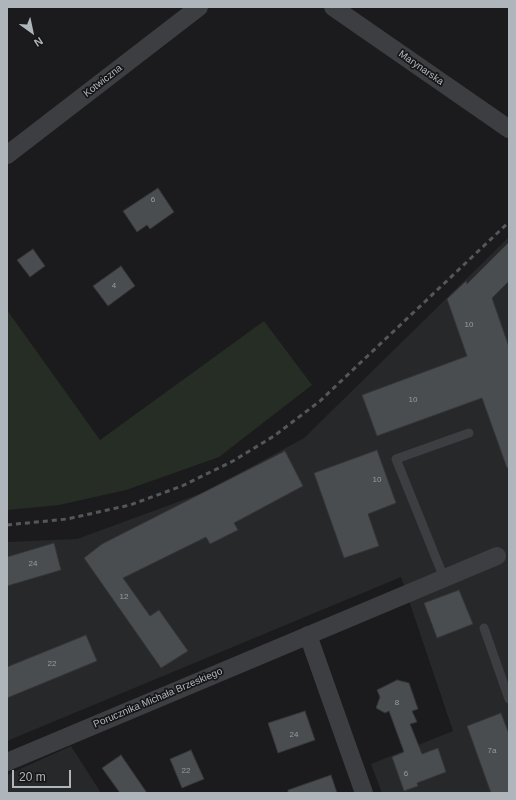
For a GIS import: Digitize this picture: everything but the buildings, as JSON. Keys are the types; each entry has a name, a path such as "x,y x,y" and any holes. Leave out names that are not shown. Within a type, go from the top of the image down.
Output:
{"street":[{"name":"Kotwiczna","path":"7,155 199,7"},
{"name":"Marynarska","path":"333,7 509,129"},
{"name":"Porucznika Michała Brzeskiego","path":"7,762 497,556"},
{"path":"308,635 364,793"}],"lane":[{"path":"444,578 396,459 469,433"},
{"path":"484,628 509,699"}],"shaded area":[{"path":"509,237 509,793 382,793 371,764 453,731 401,577 7,741 7,542 77,539 205,492 304,438"},
{"path":"7,310 100,440 264,321 312,385 219,457 126,490 59,505 7,510"},
{"path":"71,746 101,793 7,793 7,775"}],"railway":[{"path":"7,525 67,519 130,505 182,486 233,461 274,436 320,401 509,222"}]}
